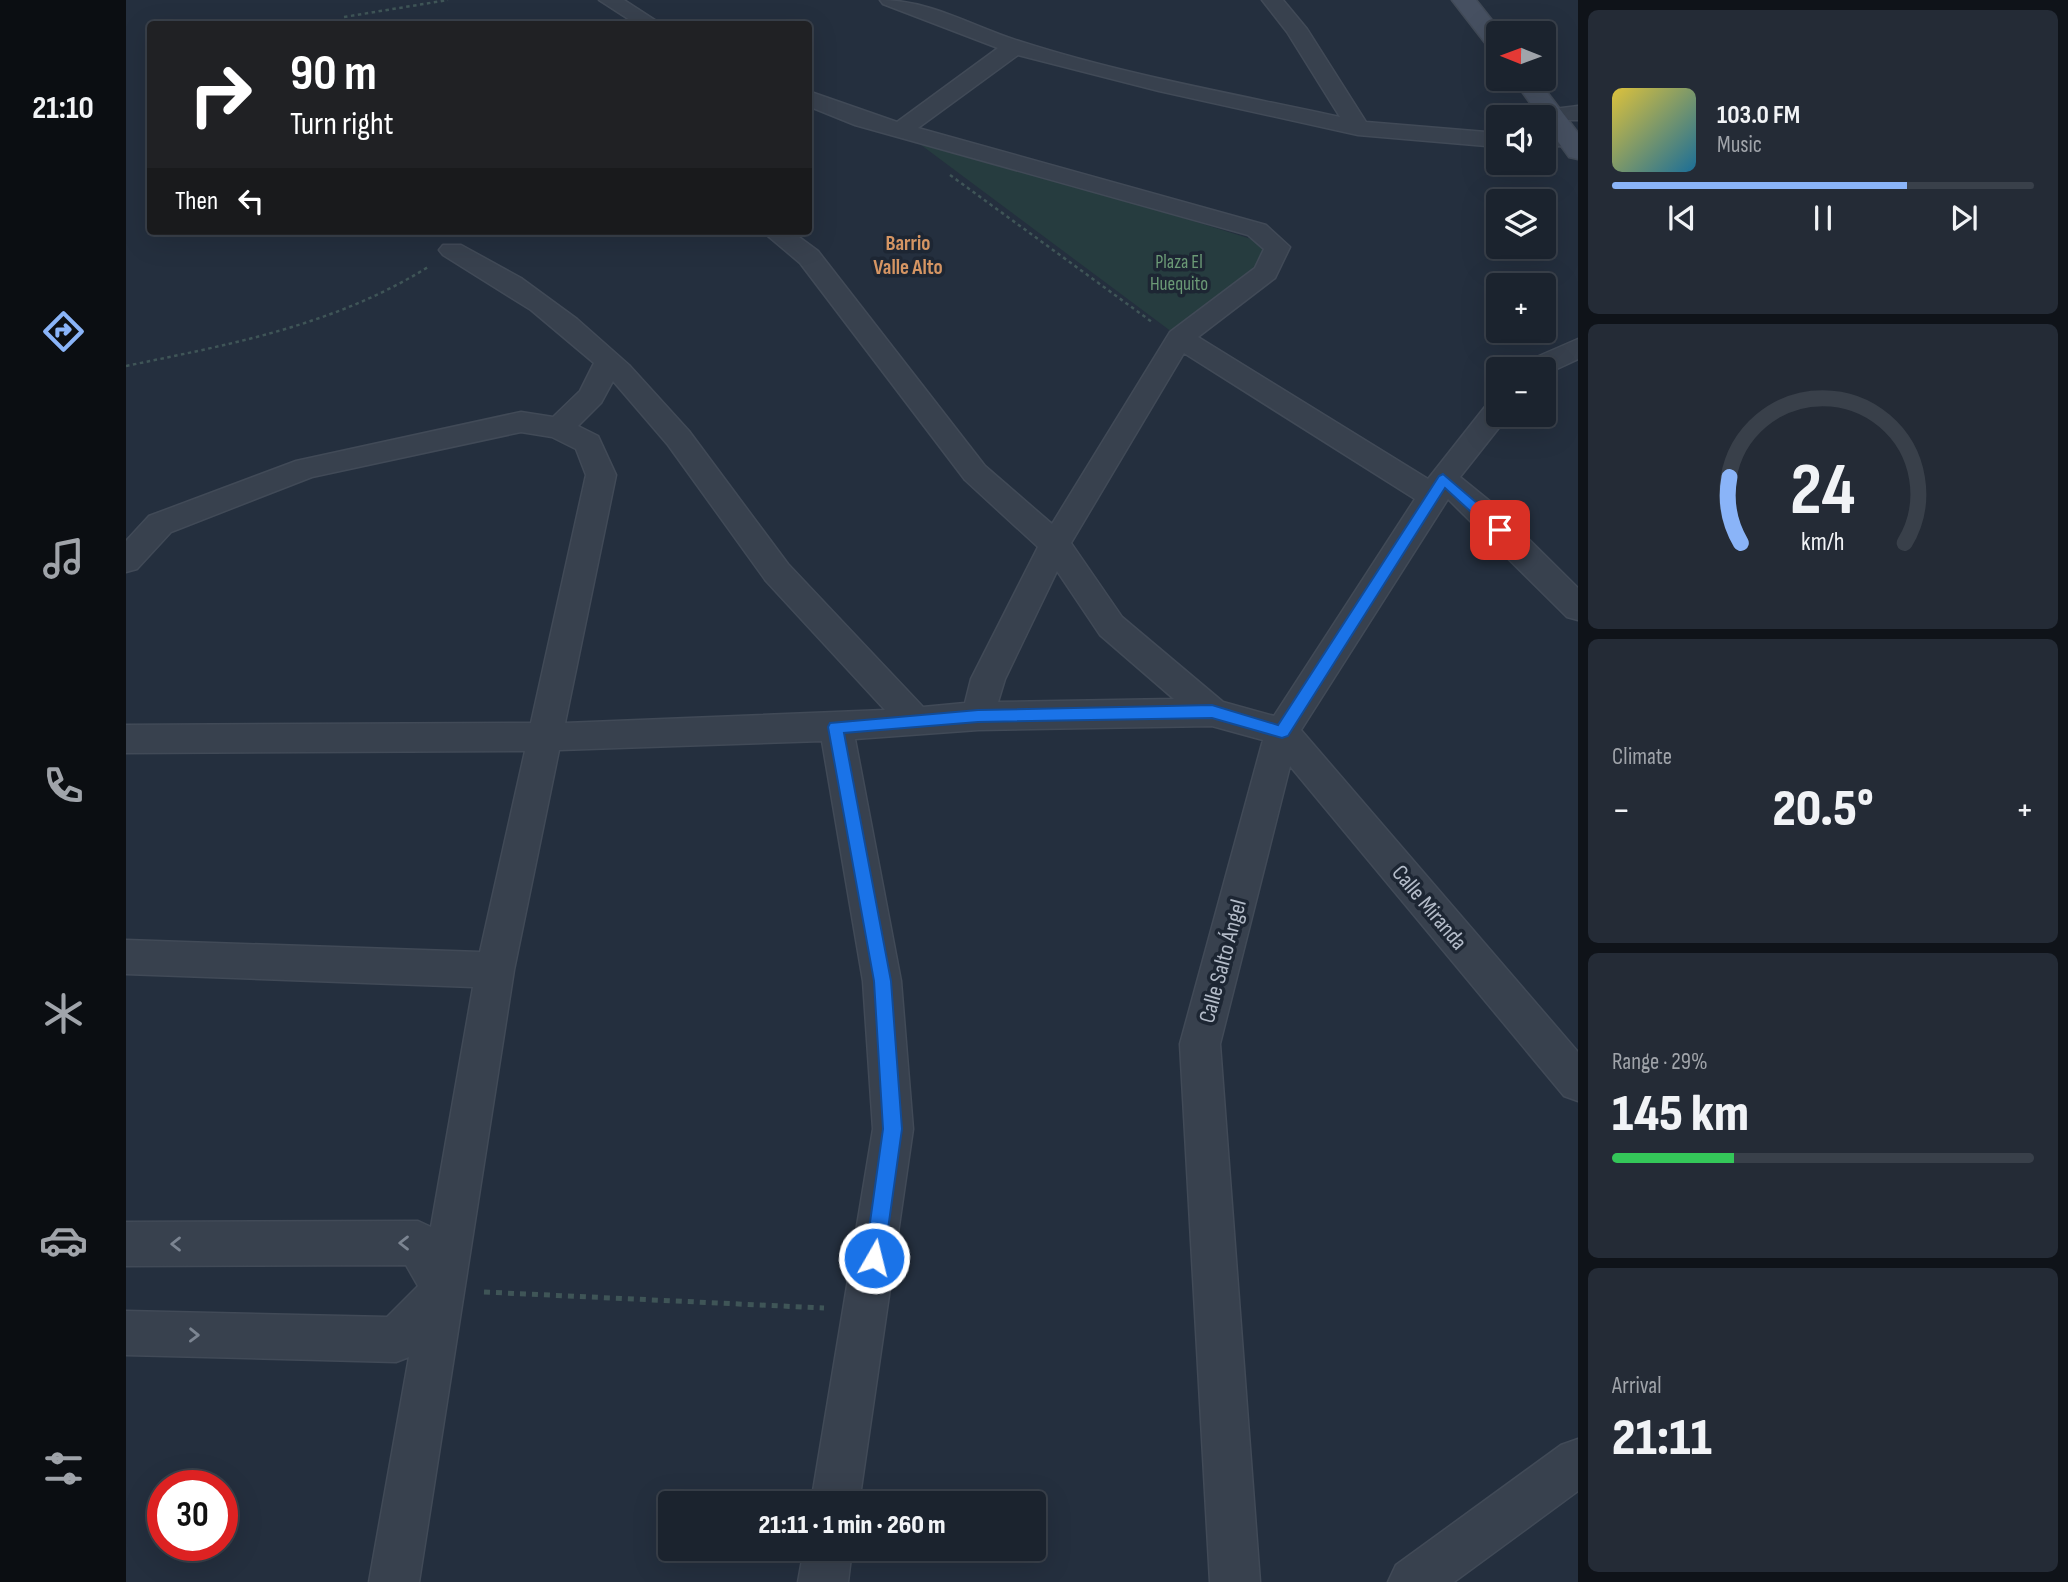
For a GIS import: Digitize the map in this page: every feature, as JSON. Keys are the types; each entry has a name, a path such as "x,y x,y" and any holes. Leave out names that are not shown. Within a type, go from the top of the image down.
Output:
{"street":[{"path":"609,0 645,21"},
{"path":"890,0 1014,47 1159,84 1358,128 1486,140"},
{"path":"1272,0 1296,29 1358,128"},
{"path":"1464,0 1486,28"},
{"path":"901,130 1014,47"},
{"path":"1539,91 1566,114 1574,146 1556,142"},
{"path":"812,100 863,120 1257,230 1277,247 1266,271 1180,338 1055,544 988,679 978,716"},
{"path":"780,235 809,257 975,473 1055,544 1083,590 1111,626 1212,712"},
{"path":"452,250 484,266 553,312 666,421 759,552 914,719"},
{"path":"1180,338 1481,511 1578,608"},
{"path":"1556,358 1578,348"},
{"path":"559,428 591,396 608,363"},
{"path":"126,561 160,524 306,468 521,422 559,428 587,443 601,475 495,970 394,1582"},
{"name":"Calle Salto Ángel","path":"1235,1582 1200,1045 1282,732 1439,488 1486,426"},
{"path":"126,739 547,737 836,727 978,716 1212,712 1282,732"},
{"path":"836,727 882,981 893,1129 837,1491"},
{"name":"Calle Miranda","path":"1282,732 1578,1082"},
{"path":"126,957 495,970"},
{"path":"126,1244 418,1243 444,1290"},
{"path":"126,1333 396,1340 444,1290"},
{"path":"1413,1582 1578,1462"},
{"path":"822,1582 826,1561"}],"path":[{"path":"344,17 448,0"},
{"path":"950,176 996,204 1065,262 1115,299 1180,338"},
{"path":"126,366 300,327 349,310 403,285 452,250"},
{"path":"444,1290 867,1310"}],"green space":[{"name":"Plaza El Huequito","path":"901,130 1277,247 1266,272 1180,338"}],"district":[{"name":"Barrio Valle Alto","path":"908,255"}],"route":[{"path":"874,1258 893,1129 882,981 836,727 978,716 1212,712 1282,732 1443,479 1500,530"}]}
